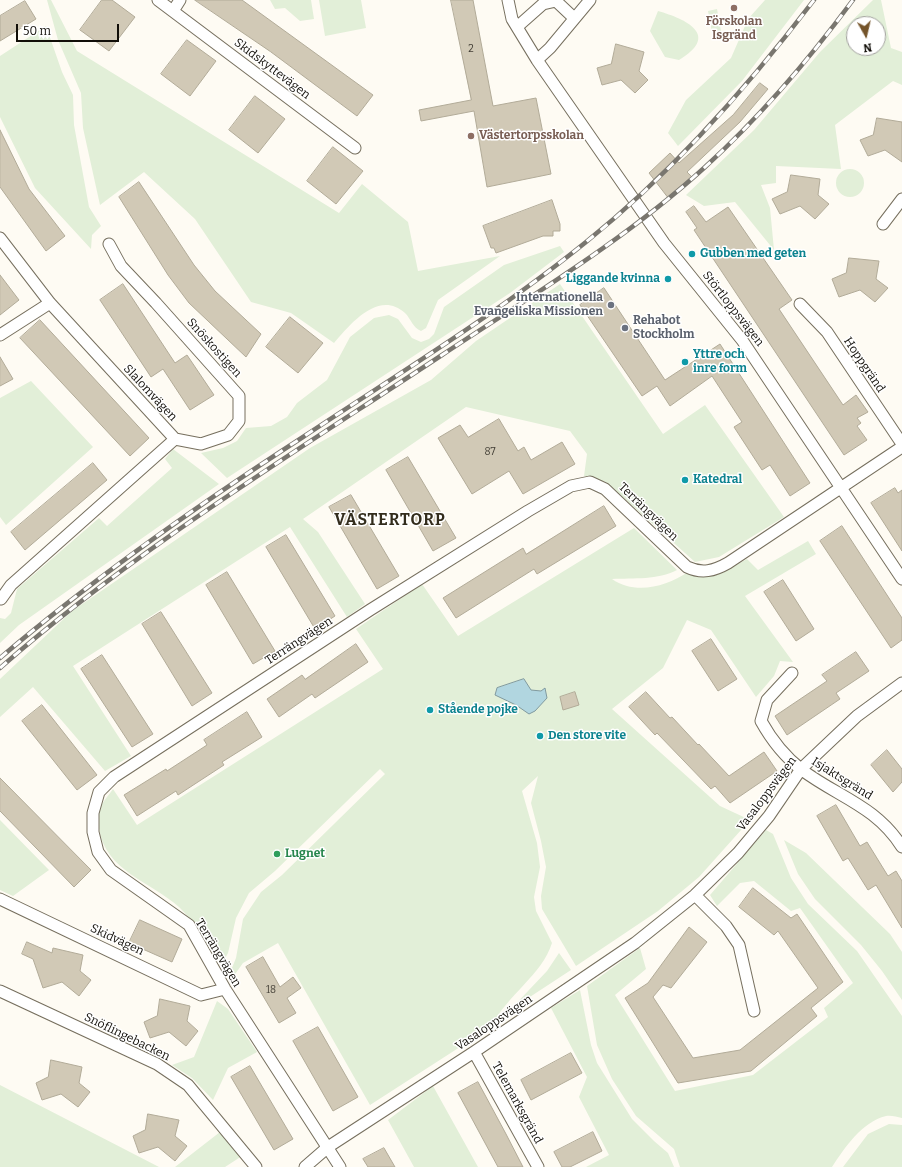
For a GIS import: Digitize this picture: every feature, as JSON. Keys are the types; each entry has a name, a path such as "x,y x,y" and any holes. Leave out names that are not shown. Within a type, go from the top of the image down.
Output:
{"street":[{"name":"Skidskyttevägen","path":"158,0 355,148"},
{"path":"173,10 180,0"},
{"name":"Störtloppsvägen","path":"508,0 512,19 537,60 664,243 742,340 902,579"},
{"path":"537,60 550,48 590,0"},
{"path":"517,27 543,4 556,1 574,18"},
{"path":"883,224 902,199"},
{"name":"Slalomvägen","path":"0,238 50,303 175,439 11,586 0,599"},
{"name":"Snöskostigen","path":"109,244 121,266 239,396 239,421 228,435 201,444 175,439"},
{"path":"0,335 50,303"},
{"name":"Hoppgränd","path":"800,304 827,332 902,445"},
{"name":"Terrängvägen","path":"340,1167 224,989 189,925 111,870 98,852 93,832 93,813 99,792 114,777 370,610 528,511 571,486 590,482 605,489 687,567 698,572 716,570 841,488 902,445"},
{"name":"Isjaktsgränd","path":"792,673 767,700 761,721 771,738 800,769 864,807 891,830 902,847"},
{"name":"Vasaloppsvägen","path":"305,1167 328,1147 474,1052 635,943 695,895 738,853 769,816 800,769 857,716 902,683"},
{"path":"695,895 726,926 738,945 754,1011"},
{"name":"Skidvägen","path":"0,899 201,995 224,989"},
{"name":"Snöflingebacken","path":"0,991 157,1064 188,1085 256,1167"},
{"name":"Telemarksgränd","path":"474,1052 538,1167"}],"green space":[{"path":"47,0 51,0 77,51 339,213 362,184 408,222 418,271 500,256 438,300 426,328 421,331 414,326 405,313 395,307 385,305 375,307 366,312 348,327 334,343 291,313 251,302 195,219 144,172 100,205 83,128 81,93 58,40"},
{"path":"270,0 311,0 314,19 300,21 285,8 275,9"},
{"path":"319,0 361,0 366,28 325,36"},
{"path":"765,0 804,0 742,81 678,146 668,133 686,100 731,58 748,19"},
{"path":"873,0 881,0 884,16 857,16"},
{"path":"717,9 721,31 712,33 708,11"},
{"path":"658,11 669,14 688,23 695,29 698,36 697,43 691,51 679,60 665,57 650,31"},
{"path":"886,24 891,48 902,52 902,85 893,81 835,125 841,169 776,166 776,183 761,185 770,208 774,250 735,202 704,206 686,195 754,130 820,52 846,26 846,56 886,56"},
{"path":"46,26 62,72 73,95 74,125 89,207 101,226 92,235 91,249 35,188 0,117 0,56"},
{"path":"850,169 860,173 864,183 860,193 850,197 840,193 836,183 840,173"},
{"path":"560,246 564,252 510,293 227,478 201,453 223,448 237,441 246,428 271,426 287,417 297,403 327,380 350,337 374,318 389,315 398,319 412,338 421,342 429,339 434,334 444,307 504,265"},
{"path":"560,284 663,434 705,405 784,517 719,557 695,562 606,482 584,476 587,454 570,431 466,407 303,519 318,532 365,604 347,617 290,527 73,666 131,756 105,771 33,687 0,717 0,679 72,611 310,448 431,380 476,341"},
{"path":"31,381 93,447 6,525 0,517 0,398"},
{"path":"173,449 219,484 19,625 0,643 0,618 5,619 11,613 17,589 99,518 107,526 172,468 165,459"},
{"path":"634,528 677,570 654,577 612,579 630,587 640,588 660,585 670,582 688,572 703,577 721,573 747,559 758,570 808,541 816,554 745,596 793,662 780,661 774,676 756,697 711,630 687,620 663,668 612,709 720,806 750,820 699,877 658,911 576,966 542,909 541,896 546,867 531,803 538,776 522,791 537,843 540,867 534,897 536,911 552,943 547,954 533,975 506,1005 491,1027 370,1105 278,943 243,963 233,977 230,973 236,958 243,919 261,892 282,875 385,774 380,769 275,871 249,893 236,918 228,953 223,962 218,962 205,940 179,907 130,874 110,855 103,843 99,828 98,820 100,809 113,789 137,825 383,669 356,629 422,584 458,636"},
{"path":"0,820 49,870 13,896 0,890"},
{"path":"766,830 773,834 791,878 808,904 857,951 902,1016 902,1118 886,1116 869,1124 848,1144 832,1167 680,1167 674,1149 636,1116 612,1079 597,1045 587,986 640,948 646,969 615,995 675,1091 753,1075 828,1017 824,1008 853,983 800,908 791,911 754,881 740,883 717,906 710,895"},
{"path":"784,840 806,853 890,934 902,952 902,1000 882,971 861,945 815,899 798,874"},
{"path":"559,953 571,970 510,1010 547,971"},
{"path":"580,990 591,1045 597,1063 632,1119 668,1153 674,1167 586,1167 609,1155 579,1097 587,1077 551,1008"},
{"path":"217,1001 228,1009 257,1052 228,1068 213,1100 192,1078 172,1065 194,1057"},
{"path":"0,1085 159,1167 0,1167"},
{"path":"433,1086 478,1167 414,1167 388,1120"},
{"path":"889,1124 902,1125 902,1167 843,1167 868,1134"},
{"path":"220,1132 242,1156 225,1167 175,1167"}],"water":[{"path":"524,679 531,690 541,691 545,688 547,698 535,711 529,714 516,705 495,695 497,688"}],"building":[{"path":"102,0 112,0 135,17 109,51 80,30"},
{"path":"195,0 242,0 373,95 357,116 271,52"},
{"path":"451,0 473,0 493,106 536,98 551,174 487,187 474,111 421,121 419,110 471,100"},
{"path":"25,1 36,19 0,41 0,16"},
{"path":"187,40 216,61 190,96 161,74"},
{"path":"616,44 644,52 639,71 648,80 635,93 621,80 602,85 597,68 611,64"},
{"path":"760,83 768,89 740,122 687,172 694,179 669,199 649,173 670,153 679,163 733,115"},
{"path":"255,96 285,119 258,153 229,130"},
{"path":"877,118 902,122 902,162 885,150 868,156 860,140 873,135"},
{"path":"0,130 29,189 65,236 46,251 0,187"},
{"path":"333,147 363,171 336,204 307,181"},
{"path":"791,175 820,179 818,195 829,204 815,219 800,206 780,214 772,199 787,192"},
{"path":"139,182 194,265 215,291 261,334 246,357 189,303 168,275 119,197"},
{"path":"552,200 560,224 560,231 553,231 553,236 543,236 496,253 494,248 491,248 483,226"},
{"path":"694,206 706,222 728,207 792,300 779,309 843,405 856,395 868,412 857,418 861,423 857,426 867,440 844,455 694,230 697,228 686,212"},
{"path":"849,258 879,261 876,279 888,288 875,302 860,290 839,297 832,279 846,273"},
{"path":"0,275 19,300 0,315"},
{"path":"123,284 175,363 187,355 214,395 190,410 163,369 151,377 100,300"},
{"path":"604,288 665,380 720,344 810,483 790,496 770,465 762,470 734,427 742,422 712,376 670,406 657,386 642,396 580,305"},
{"path":"290,317 323,343 298,373 266,347"},
{"path":"40,320 149,438 130,456 20,338"},
{"path":"0,357 13,379 0,386"},
{"path":"499,419 518,451 524,447 531,460 562,442 575,464 523,494 509,471 472,494 438,438 460,425 468,437"},
{"path":"408,457 456,538 433,551 386,470"},
{"path":"93,463 107,480 25,550 11,532"},
{"path":"895,488 898,493 902,490 902,551 871,503"},
{"path":"351,495 399,576 377,589 329,507"},
{"path":"604,506 616,526 537,574 534,569 456,618 443,598 523,548 526,554"},
{"path":"842,526 902,618 902,640 891,648 820,541"},
{"path":"286,535 335,616 315,629 266,547"},
{"path":"227,572 275,651 253,664 206,585"},
{"path":"783,580 814,629 796,641 764,592"},
{"path":"161,612 212,693 192,706 142,624"},
{"path":"711,639 737,679 718,691 692,651"},
{"path":"356,644 368,662 315,698 312,694 279,717 267,699 302,675 305,679"},
{"path":"856,652 869,671 836,693 840,699 787,735 775,716 827,681 822,675"},
{"path":"102,655 153,734 132,747 81,669"},
{"path":"575,692 579,705 563,710 560,697"},
{"path":"646,692 670,718 672,717 729,776 764,752 777,771 730,803 715,786 711,789 657,733 655,735 629,707"},
{"path":"42,705 97,775 77,790 22,721"},
{"path":"247,712 262,737 222,762 224,765 178,795 176,791 137,816 124,795 166,769 167,771 207,745 204,740"},
{"path":"887,750 902,769 902,782 893,792 871,765"},
{"path":"0,778 91,870 74,887 0,811"},
{"path":"836,805 860,846 867,842 888,876 896,871 902,881 902,928 876,885 868,890 848,858 843,861 817,816"},
{"path":"753,888 791,918 797,914 843,982 811,1008 817,1016 751,1071 678,1083 625,998 648,983 689,927 707,942 671,988 663,985 653,997 693,1058 740,1050 818,988 778,931 774,935 739,907"},
{"path":"140,920 182,939 172,962 129,943"},
{"path":"27,942 52,953 53,948 83,955 80,971 91,980 79,996 62,982 43,988 33,959 22,954"},
{"path":"263,957 280,987 293,977 301,988 287,998 296,1013 279,1023 246,967"},
{"path":"160,999 190,1006 187,1021 198,1031 186,1046 169,1032 150,1038 144,1022 157,1016"},
{"path":"318,1027 358,1097 333,1111 293,1041"},
{"path":"571,1053 582,1073 531,1100 521,1080"},
{"path":"51,1060 82,1067 79,1083 90,1092 78,1107 61,1094 42,1100 36,1083 48,1077"},
{"path":"250,1066 293,1139 274,1150 231,1077"},
{"path":"478,1082 523,1167 498,1167 458,1093"},
{"path":"148,1114 179,1120 175,1136 187,1146 175,1161 158,1147 139,1153 133,1136 145,1130"},
{"path":"593,1132 602,1151 570,1167 562,1167 554,1152"},
{"path":"384,1148 395,1167 368,1167 363,1159"}],"railway":[{"path":"0,658 110,570 186,515 482,319 518,294 586,242 648,187 707,128 762,65 814,0"},
{"path":"0,668 52,624 105,583 215,504 543,289 610,243 674,194 725,149 764,109 819,45 853,0"}],"place":[{"name":"Förskolan Isgränd","path":"734,8"},
{"name":"Västertorpsskolan","path":"471,136"},
{"name":"Gubben med geten","path":"692,254"},
{"name":"Liggande kvinna","path":"668,279"},
{"name":"Internationella Evangeliska Missionen","path":"611,305"},
{"name":"Rehabot Stockholm","path":"625,328"},
{"name":"Yttre och inre form","path":"685,362"},
{"name":"Katedral","path":"685,480"},
{"name":"Stående pojke","path":"430,710"},
{"name":"Den store vite","path":"540,736"},
{"name":"Lugnet","path":"277,854"}],"district":[{"name":"VÄSTERTORP","path":"390,521"}]}
